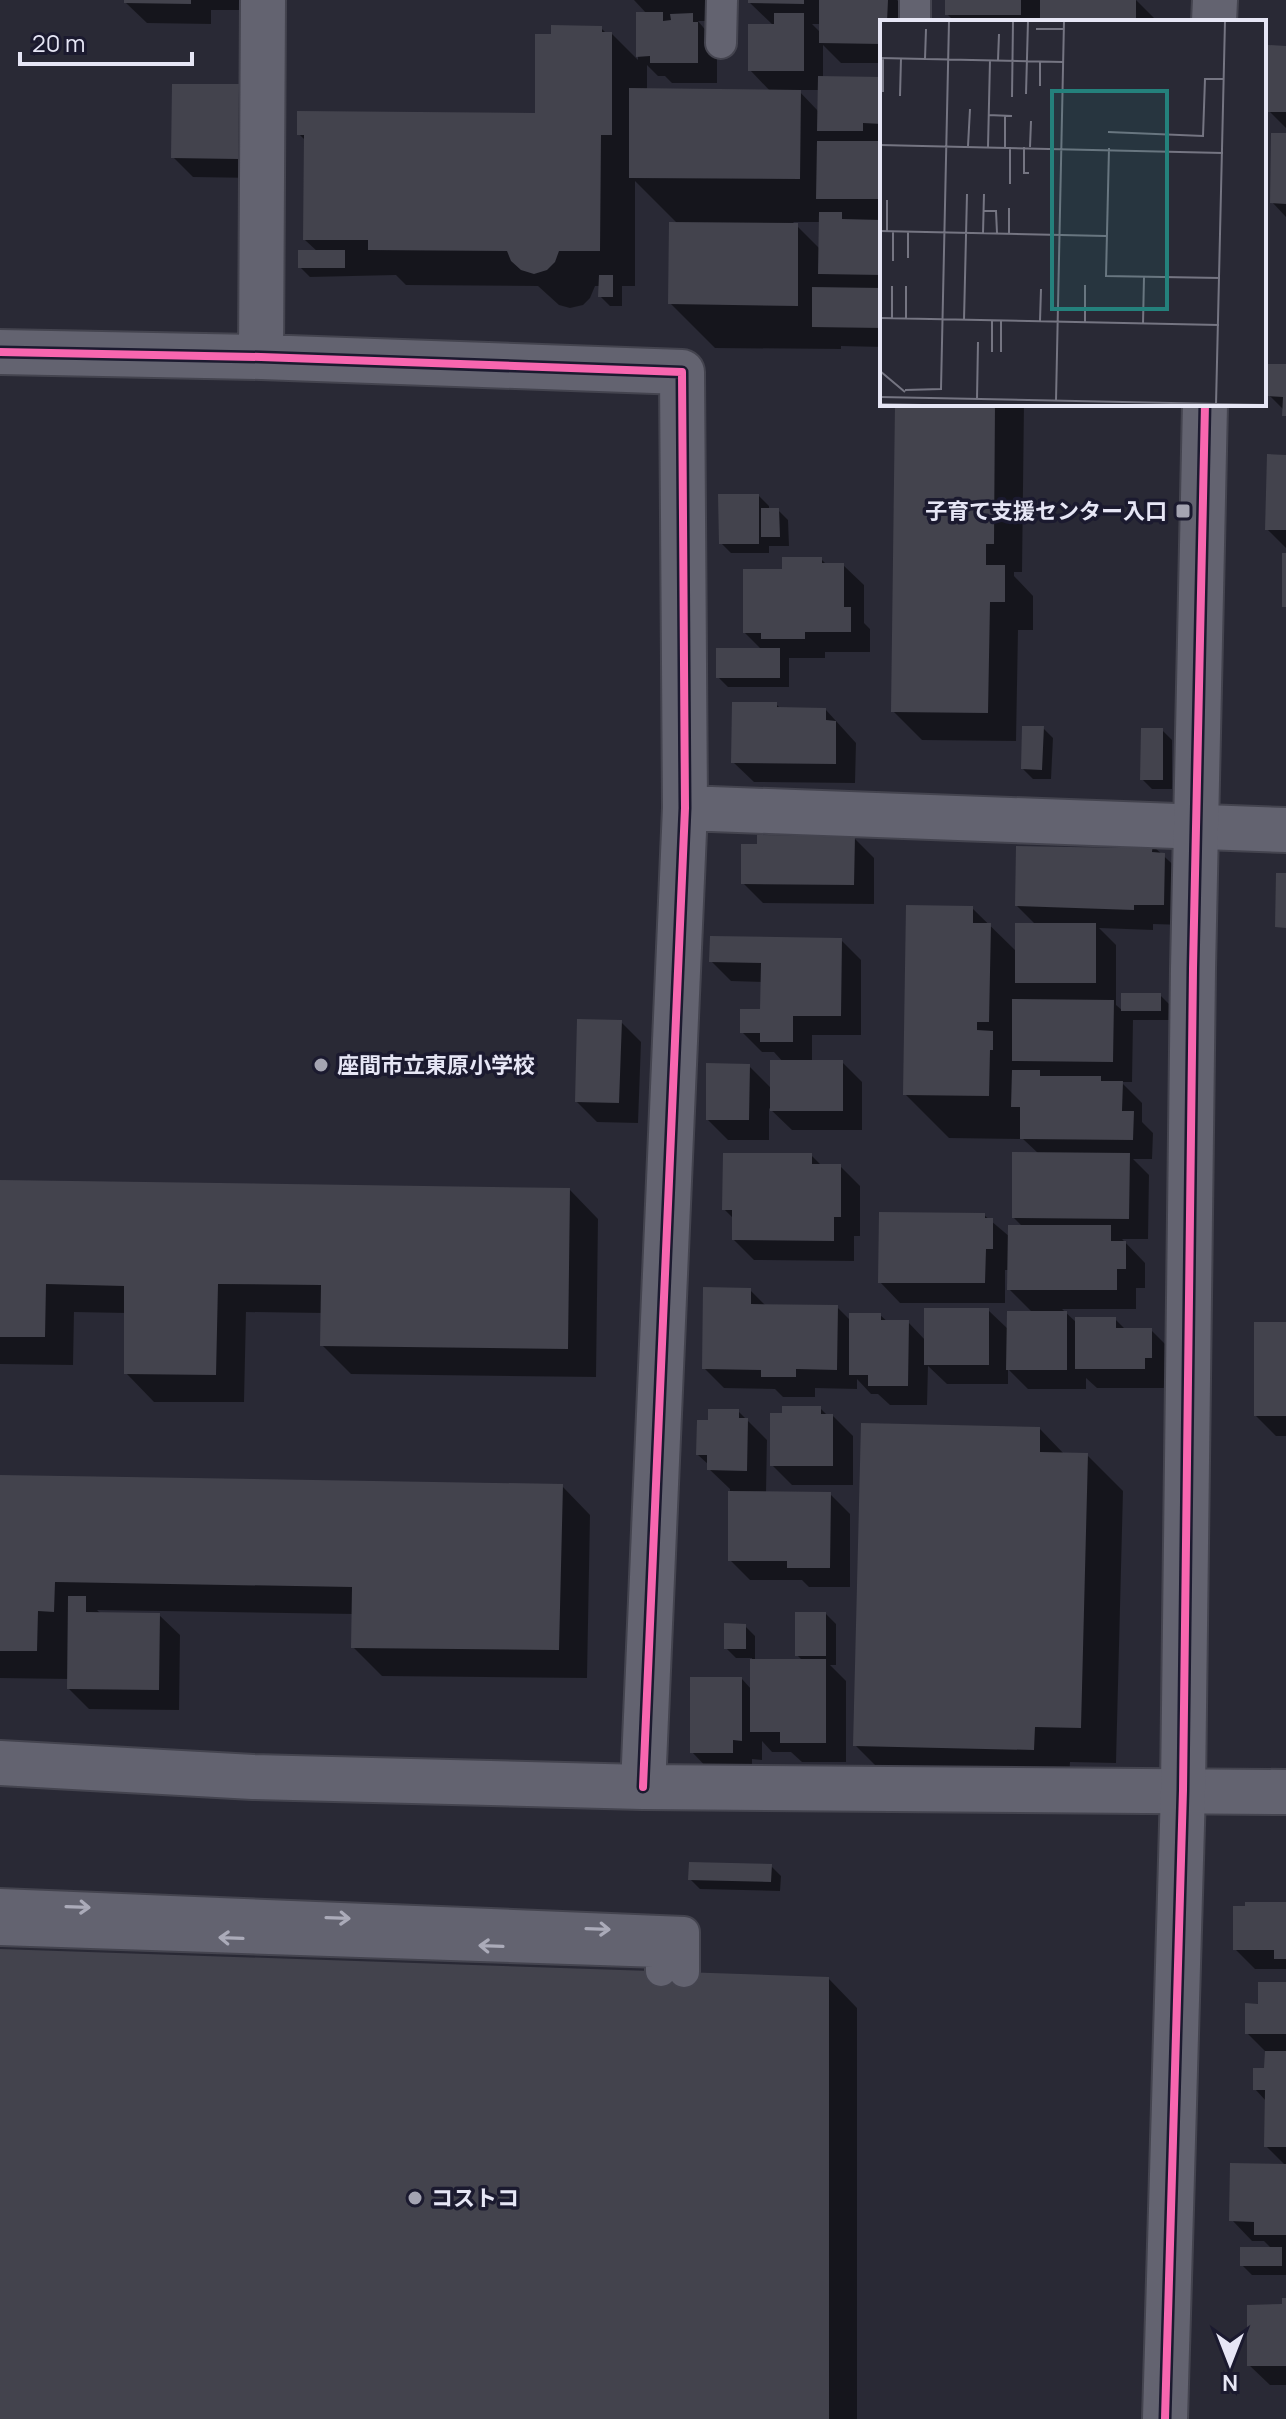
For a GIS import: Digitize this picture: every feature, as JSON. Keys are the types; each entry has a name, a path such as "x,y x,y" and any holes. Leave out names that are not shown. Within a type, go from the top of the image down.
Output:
{"street":[{"path":"261,357 263,0"},
{"path":"1214,20 1215,0"},
{"path":"0,352 261,357 682,372 685,808 643,1787"},
{"path":"1165,2419 1183,1790 1193,969 1205,406"},
{"path":"685,808 1286,830"},
{"path":"0,1763 253,1777 643,1787 1286,1792"}],"lane":[{"path":"721,43 722,0"},
{"path":"0,1904 684,1932 672,1972 661,1952 0,1930"}],"building":[{"path":"124,0 191,0 191,4 124,3"},
{"path":"748,0 804,0 804,4 748,3"},
{"path":"819,0 888,0 887,20 880,20 880,44 819,43"},
{"path":"945,0 1021,0 1021,15 945,15"},
{"path":"1040,0 1136,0 1136,20 1040,20"},
{"path":"636,12 663,12 663,21 671,20 670,14 693,13 693,22 698,22 698,63 650,63 650,56 636,57"},
{"path":"774,13 804,13 804,71 748,71 748,24 774,24"},
{"path":"551,25 602,26 602,32 612,32 612,135 601,135 600,251 559,251 555,262 547,270 534,274 521,270 511,261 507,251 368,250 368,240 303,240 304,135 297,135 297,111 535,113 535,34 551,34"},
{"path":"1268,45 1286,46 1286,112 1267,112"},
{"path":"818,76 880,77 880,124 863,123 863,131 817,131"},
{"path":"172,84 239,84 238,159 171,158"},
{"path":"629,88 801,90 800,179 629,178"},
{"path":"1271,133 1286,133 1286,204 1270,203"},
{"path":"817,141 880,141 880,199 816,199"},
{"path":"819,212 842,212 842,219 880,220 880,275 818,274"},
{"path":"669,222 798,223 798,306 668,304"},
{"path":"298,250 345,250 345,268 298,268"},
{"path":"599,275 613,275 613,297 598,297"},
{"path":"812,287 880,288 880,328 812,327"},
{"path":"1268,364 1286,364 1286,416 1282,416 1283,397 1268,396"},
{"path":"895,406 995,406 994,544 986,544 986,565 1005,565 1005,602 990,602 988,713 891,712"},
{"path":"1267,454 1286,455 1286,530 1265,530"},
{"path":"718,494 759,494 759,544 719,544"},
{"path":"761,508 779,508 780,537 761,537"},
{"path":"1282,553 1286,553 1286,607 1282,607"},
{"path":"782,557 822,557 822,563 844,563 844,607 851,607 851,632 805,632 805,639 761,639 761,633 743,633 743,569 782,569"},
{"path":"716,648 780,648 780,678 716,678"},
{"path":"732,702 777,702 777,707 826,708 826,720 836,721 836,764 731,763"},
{"path":"1022,726 1044,726 1042,770 1021,769"},
{"path":"1141,728 1163,728 1163,780 1140,780"},
{"path":"757,835 855,836 854,885 741,884 741,844 757,844"},
{"path":"1125,842 1153,843 1152,852 1165,853 1164,905 1134,905 1134,910 1015,906 1016,846 1125,848"},
{"path":"1276,873 1286,873 1286,928 1275,927"},
{"path":"906,905 973,906 973,923 991,923 989,1022 977,1022 977,1030 993,1031 989,1096 903,1095"},
{"path":"1015,923 1096,923 1096,983 1015,983"},
{"path":"710,936 842,938 841,1016 793,1016 793,1042 760,1042 760,1033 740,1033 740,1009 760,1009 761,963 709,962"},
{"path":"1121,993 1161,993 1161,1011 1121,1011"},
{"path":"1012,999 1114,1000 1113,1062 1012,1061"},
{"path":"577,1019 622,1020 619,1103 575,1102"},
{"path":"770,1060 843,1060 843,1111 770,1111"},
{"path":"706,1063 750,1064 749,1120 706,1120"},
{"path":"1012,1070 1040,1070 1040,1076 1101,1076 1101,1081 1123,1081 1122,1111 1134,1111 1133,1140 1020,1139 1020,1107 1011,1107"},
{"path":"1012,1152 1130,1153 1129,1219 1012,1218"},
{"path":"723,1153 812,1153 812,1164 841,1164 841,1217 834,1217 834,1241 732,1240 732,1210 722,1210"},
{"path":"0,1180 570,1188 568,1349 320,1346 321,1285 218,1284 216,1375 124,1374 124,1286 46,1284 45,1337 0,1337"},
{"path":"879,1212 985,1213 985,1218 993,1218 993,1249 986,1249 985,1283 878,1283"},
{"path":"1008,1225 1111,1225 1111,1241 1126,1241 1126,1269 1117,1269 1117,1290 1007,1290"},
{"path":"703,1287 751,1288 751,1304 838,1305 837,1370 796,1369 796,1377 761,1377 761,1370 702,1369"},
{"path":"924,1308 989,1308 989,1365 924,1365"},
{"path":"1007,1311 1067,1311 1067,1370 1006,1370"},
{"path":"849,1313 881,1313 881,1320 909,1320 908,1386 868,1386 868,1375 849,1375"},
{"path":"1075,1317 1116,1317 1116,1328 1152,1328 1152,1358 1145,1358 1145,1369 1075,1369"},
{"path":"1254,1322 1286,1322 1286,1416 1254,1416"},
{"path":"782,1406 821,1406 821,1414 833,1414 833,1466 770,1466 770,1413 782,1413"},
{"path":"708,1409 739,1409 739,1418 748,1418 747,1471 707,1470 707,1455 696,1455 697,1420 708,1420"},
{"path":"861,1423 1040,1427 1040,1452 1088,1453 1081,1728 1035,1727 1034,1750 853,1746"},
{"path":"0,1475 563,1484 559,1650 351,1648 352,1587 55,1582 54,1612 38,1611 37,1651 0,1651"},
{"path":"728,1491 831,1492 830,1568 787,1568 787,1561 728,1561"},
{"path":"68,1596 86,1596 86,1612 160,1613 159,1690 67,1689"},
{"path":"795,1612 826,1612 826,1656 795,1656"},
{"path":"724,1623 746,1624 746,1649 724,1649"},
{"path":"750,1659 826,1659 826,1743 780,1743 780,1732 750,1732"},
{"path":"690,1677 742,1677 742,1741 733,1740 733,1753 690,1753"},
{"path":"689,1862 772,1864 771,1882 688,1880"},
{"path":"1245,1902 1286,1902 1286,1959 1274,1959 1274,1950 1233,1950 1233,1906 1245,1906"},
{"name":"コストコ","path":"0,1949 829,1977 829,2419 0,2419"},
{"path":"1258,1982 1286,1982 1286,2034 1245,2034 1245,2003 1258,2004"},
{"path":"1265,2051 1286,2051 1286,2147 1264,2147 1265,2090 1253,2090 1253,2068 1264,2068"},
{"path":"1230,2163 1286,2164 1286,2235 1254,2235 1254,2222 1229,2221"},
{"path":"1240,2247 1282,2247 1282,2266 1240,2266"},
{"path":"1282,2298 1286,2298 1286,2366 1247,2366 1247,2305 1282,2304"}],"cycle path":[{"path":"0,352 261,357 682,372 685,808 643,1787"},
{"path":"1165,2419 1183,1790 1193,969 1205,406"}],"place":[{"name":"子育て支援センター入口","path":"1183,511"},
{"name":"座間市立東原小学校","path":"321,1065"},
{"name":"コストコ","path":"415,2198"}]}
